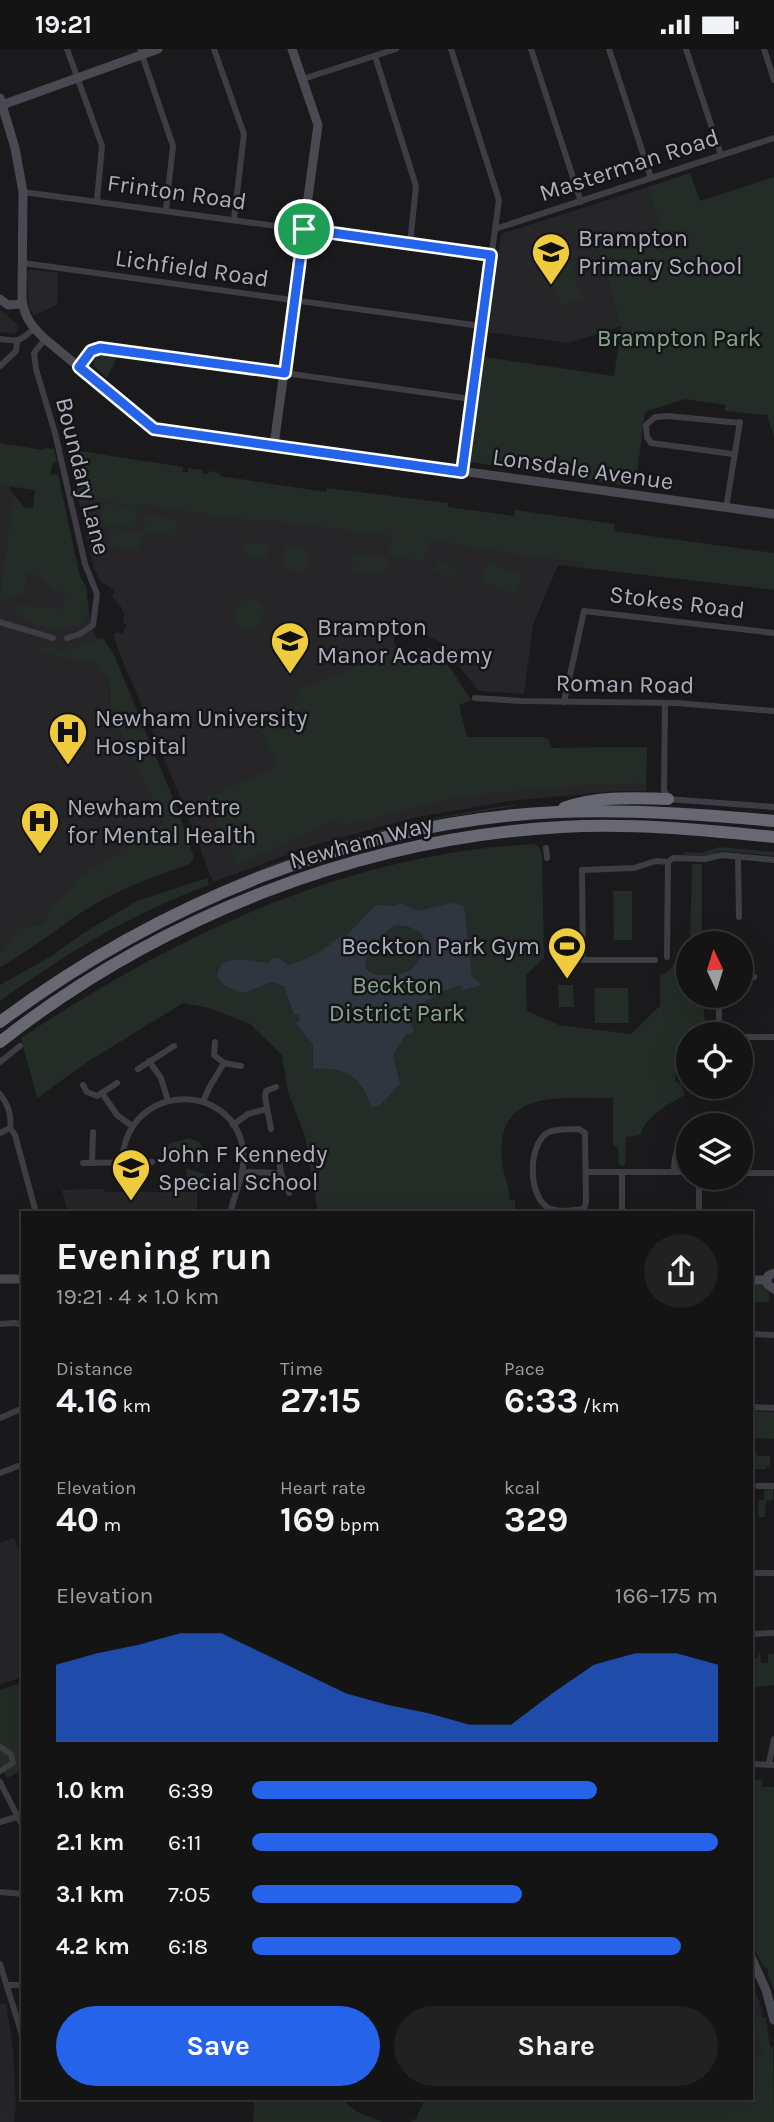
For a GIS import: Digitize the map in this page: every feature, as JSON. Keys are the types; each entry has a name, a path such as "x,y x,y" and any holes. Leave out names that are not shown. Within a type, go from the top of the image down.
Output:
{"highway":[{"path":"554,812 579,803 607,799 668,799"},
{"name":"Newham Way","path":"0,1022 61,981 181,912 270,874 383,839 444,825 554,812 653,811 774,821"},
{"name":"Newham Way","path":"0,1042 72,992 168,935 279,887 362,860 451,840 564,827 658,826 774,837"}],"street":[{"path":"67,49 102,146 97,201"},
{"path":"0,299 8,305 22,304 23,263 23,192 15,148 1,103 77,78 141,52 158,49"},
{"path":"214,49 244,134 234,219"},
{"path":"274,445 318,125 292,49"},
{"path":"303,79 396,49"},
{"path":"451,49 498,195 462,472"},
{"path":"531,49 580,201"},
{"path":"609,49 651,178"},
{"path":"686,49 721,155"},
{"path":"764,49 772,65 774,80"},
{"path":"141,52 173,146 166,210"},
{"path":"375,56 416,186 410,243"},
{"name":"Masterman Road","path":"495,229 774,138"},
{"name":"Frinton Road","path":"23,192 491,255"},
{"name":"Lichfield Road","path":"23,263 481,326"},
{"name":"Lonsdale Avenue","path":"22,304 24,313 45,339 154,429 774,514"},
{"path":"0,339 17,341 34,328"},
{"name":"Boundary Lane","path":"45,339 34,353 34,359 57,438 85,564 97,594 93,625 80,634 67,638"},
{"path":"0,366 16,351 17,341"},
{"path":"79,367 91,351 100,348 471,399"},
{"path":"726,508 740,423 668,416 655,417 646,425 647,437 651,443 733,454"},
{"name":"Stokes Road","path":"564,702 584,611 774,633"},
{"path":"0,622 53,638"},
{"name":"Roman Road","path":"475,698 665,703 774,711"},
{"path":"665,703 664,790 668,799 774,807"},
{"path":"546,848 547,858"},
{"path":"655,960 583,960 582,870 634,868 656,861 668,862 673,858 738,856 774,860"},
{"path":"738,856 738,917"},
{"path":"667,957 668,862"},
{"path":"753,1037 774,1037"},
{"path":"215,1042 214,1055 225,1063 241,1066"},
{"path":"0,1062 20,1046"},
{"path":"138,1069 174,1046"},
{"path":"149,1061 163,1084 168,1101"},
{"path":"203,1102 209,1087 225,1063"},
{"path":"83,1085 91,1095 97,1096 117,1083"},
{"path":"271,1129 266,1091 276,1087"},
{"path":"102,1093 117,1115 132,1126"},
{"path":"0,1094 8,1105 10,1128 15,1135 35,1211"},
{"path":"122,1163 125,1142 132,1126 147,1110 168,1101 188,1099 203,1102 222,1112 233,1125 243,1148 243,1172 231,1211"},
{"path":"233,1125 248,1114 267,1109"},
{"path":"0,1133 10,1128"},
{"path":"579,1129 585,1133 586,1172 584,1209 556,1211 548,1207 542,1202 535,1187 536,1149 542,1138 557,1130 579,1129"},
{"path":"92,1163 93,1132"},
{"path":"586,1172 674,1172 676,1150"},
{"path":"278,1152 281,1173 289,1193"},
{"path":"83,1163 152,1162"},
{"path":"243,1172 281,1173"},
{"path":"622,1172 622,1211"},
{"path":"753,1173 774,1173"},
{"path":"699,1190 699,1211"},
{"path":"770,1276 767,1284 774,1289"},
{"path":"0,1279 21,1279"},
{"path":"0,1324 15,1322 21,1324"},
{"path":"753,1334 774,1335"},
{"path":"753,1407 774,1408"},
{"path":"0,1418 21,1409"},
{"path":"0,1473 18,1465"},
{"path":"758,1486 774,1486"},
{"path":"753,1573 774,1573"},
{"path":"753,1634 774,1633"},
{"path":"753,1764 771,1764 774,1739"},
{"path":"0,1747 11,1754 13,1763 0,1771"},
{"path":"0,1781 21,1824"},
{"path":"0,1822 17,1817"},
{"path":"0,1892 21,1895"},
{"path":"753,1962 774,2020"},
{"path":"0,1964 21,2034"},
{"path":"7,1985 21,1985"}],"shaded area":[{"name":"Brampton Primary School","path":"648,187 660,226 597,246 621,326 569,343 488,332 501,234"},
{"path":"29,269 58,273 57,305 34,315 29,308"},
{"path":"0,309 17,324 18,330 14,334 0,332"},
{"name":"Brampton Manor Academy","path":"74,479 587,549 584,568 558,565 533,625 524,694 479,691 445,649 447,646 398,620 394,642 400,657 429,648 446,665 471,700 459,705 467,737 543,737 548,739 551,748 647,747 646,791 617,791 509,801 413,818 314,845 213,882 113,635 117,632 122,634 127,625 123,622 124,613 112,597 114,590 101,582 94,569"},
{"name":"Newham University Hospital","path":"0,485 10,486 10,490 25,508 34,508 35,490 70,537 80,577 86,587 91,625 108,661 110,710 162,822 132,846 84,874 63,899 50,906 44,923 16,929 0,952"},
{"path":"400,903 418,911 452,903 464,906 472,977 482,985 463,990 461,985 455,987 414,1010 410,1019 414,1032 406,1034 393,1055 400,1084 381,1104 372,1107 362,1088 351,1076 336,1070 313,1069 313,1044 297,1025 296,1022 300,1020 298,1014 294,1014 284,986 272,982 243,993 225,986 217,977 219,969 229,961 268,963 273,958 278,958 288,965 304,960 342,935 345,937 376,905 396,906","holes":["396,925 414,929 423,936 425,946 419,960 404,973 386,975 372,973 366,969 366,961 375,944 389,929"]},
{"name":"John F Kennedy Special School","path":"62,1190 197,1192 197,1211 67,1211"},
{"path":"14,1538 21,1555 21,1678 0,1684 0,1543"},
{"path":"753,1985 762,2009 764,2050 753,2056"},
{"path":"6,2003 13,2049 16,2105 14,2122 0,2122 0,2005"}],"green space":[{"name":"Brampton Park","path":"690,173 700,201 774,177 774,437 767,415 725,411 725,405 685,399 645,412 635,487 470,462 485,357 614,376 621,326 597,245 660,226 648,187"},
{"path":"569,256 582,299 561,306 548,262"},
{"path":"99,355 117,357 107,378 94,366 94,360"},
{"path":"0,443 43,450 54,449 57,461 53,463 50,474 58,475 80,577 86,587 88,611 80,623 66,629 35,626 7,607 23,605 63,609 65,593 59,592 33,574 27,573 24,593 5,601 0,597 14,495 25,508 33,509 35,490 0,485"},
{"path":"67,449 183,467 183,472 188,472 188,468 203,470 203,474 208,474 209,471 220,473 220,476 326,492 327,488 448,503 448,507 514,516 515,510 615,524 614,531 774,553 774,590 584,568 584,562 429,540 424,561 389,556 392,537 386,535 268,520 246,520 138,504 136,506 91,500 80,503"},
{"path":"104,503 137,507 135,528 101,523"},
{"path":"146,515 178,519 176,536 144,531"},
{"path":"111,528 143,533 140,549 108,545"},
{"path":"245,542 268,545 267,558 243,555"},
{"path":"285,547 307,548 307,572 285,569"},
{"path":"354,554 388,558 385,575 352,571"},
{"path":"439,561 457,571 453,580 434,569"},
{"path":"487,562 523,575 516,594 481,581"},
{"path":"249,599 259,604 264,614 259,624 249,629 239,624 234,614 239,604"},
{"path":"103,638 115,657 179,813 194,858 190,864 95,904 0,967 0,952 16,929 44,923 50,906 82,876 162,822 110,710 109,677 95,662 56,656 39,650 42,646 64,650"},
{"path":"429,648 447,665 471,700 459,705 467,737 543,737 548,739 551,748 647,747 646,783 546,788 453,798 340,827 337,819 238,865 207,798 278,766 258,722 298,704 295,695 300,689 398,651 401,657"},
{"path":"514,805 377,833 296,857 212,889 287,859 351,838 432,819"},
{"name":"Beckton District Park","path":"535,844 540,848 544,958 526,975 527,1011 559,1025 631,1034 660,1006 660,975 676,962 676,1008 704,1008 705,1022 676,1022 675,1081 676,1099 678,1099 653,1116 640,1135 626,1137 625,1166 619,1165 618,1148 613,1145 613,1098 554,1099 536,1102 521,1109 509,1120 503,1136 502,1160 510,1201 515,1200 515,1211 318,1211 305,1136 288,1092 282,1055 250,1024 209,1008 183,1003 89,1061 37,1098 21,1038 80,1000 202,934 331,882 397,864 465,851"},
{"path":"719,847 774,852 774,856 721,851 705,856 683,855 684,852 702,853"},
{"path":"692,864 702,864 702,931 690,931"},
{"path":"207,878 209,885 154,908 101,935 0,1001 0,985 53,955 137,901"},
{"path":"613,891 632,891 632,940 614,940"},
{"path":"558,985 573,985 574,1007 559,1007"},
{"path":"594,988 628,988 629,1023 595,1023"},
{"path":"188,1138 198,1141 205,1149 199,1166 185,1161 163,1160 169,1144"},
{"path":"186,1168 205,1174 198,1189 188,1184"},
{"path":"753,1285 761,1285 769,1292 769,1302 753,1302"},
{"path":"753,1411 774,1412 774,1439 753,1438"},
{"path":"755,1454 770,1456 770,1469 768,1465 765,1469 753,1469"},
{"path":"766,1488 773,1489 773,1500 766,1501 765,1517 758,1517 758,1500 764,1500"},
{"path":"760,1653 761,1663 768,1663 768,1654 774,1654 774,1685 753,1688 753,1658 758,1658"},
{"path":"21,1683 21,1771 7,1778 0,1765 0,1690"},
{"path":"762,1779 762,1787 774,1787 774,1990 768,1969 763,1966 753,1947 753,1781"},
{"path":"755,2018 766,2018 770,2047 773,2047 774,2122 409,2122 416,2119 424,2100 753,2100 753,2056 763,2051"},
{"path":"342,2100 357,2112 383,2122 253,2122 254,2101"}],"place":[{"name":"Brampton Primary School","path":"551,286"},
{"name":"Brampton Manor Academy","path":"290,675"},
{"name":"Newham University Hospital","path":"68,766"},
{"name":"Newham Centre for Mental Health","path":"40,855"},
{"name":"Beckton Park Gym","path":"567,980"},
{"name":"John F Kennedy Special School","path":"131,1202"}],"route":[{"path":"304,229 491,255 462,472 154,429 79,367 91,351 100,348 285,373 304,229"}]}
